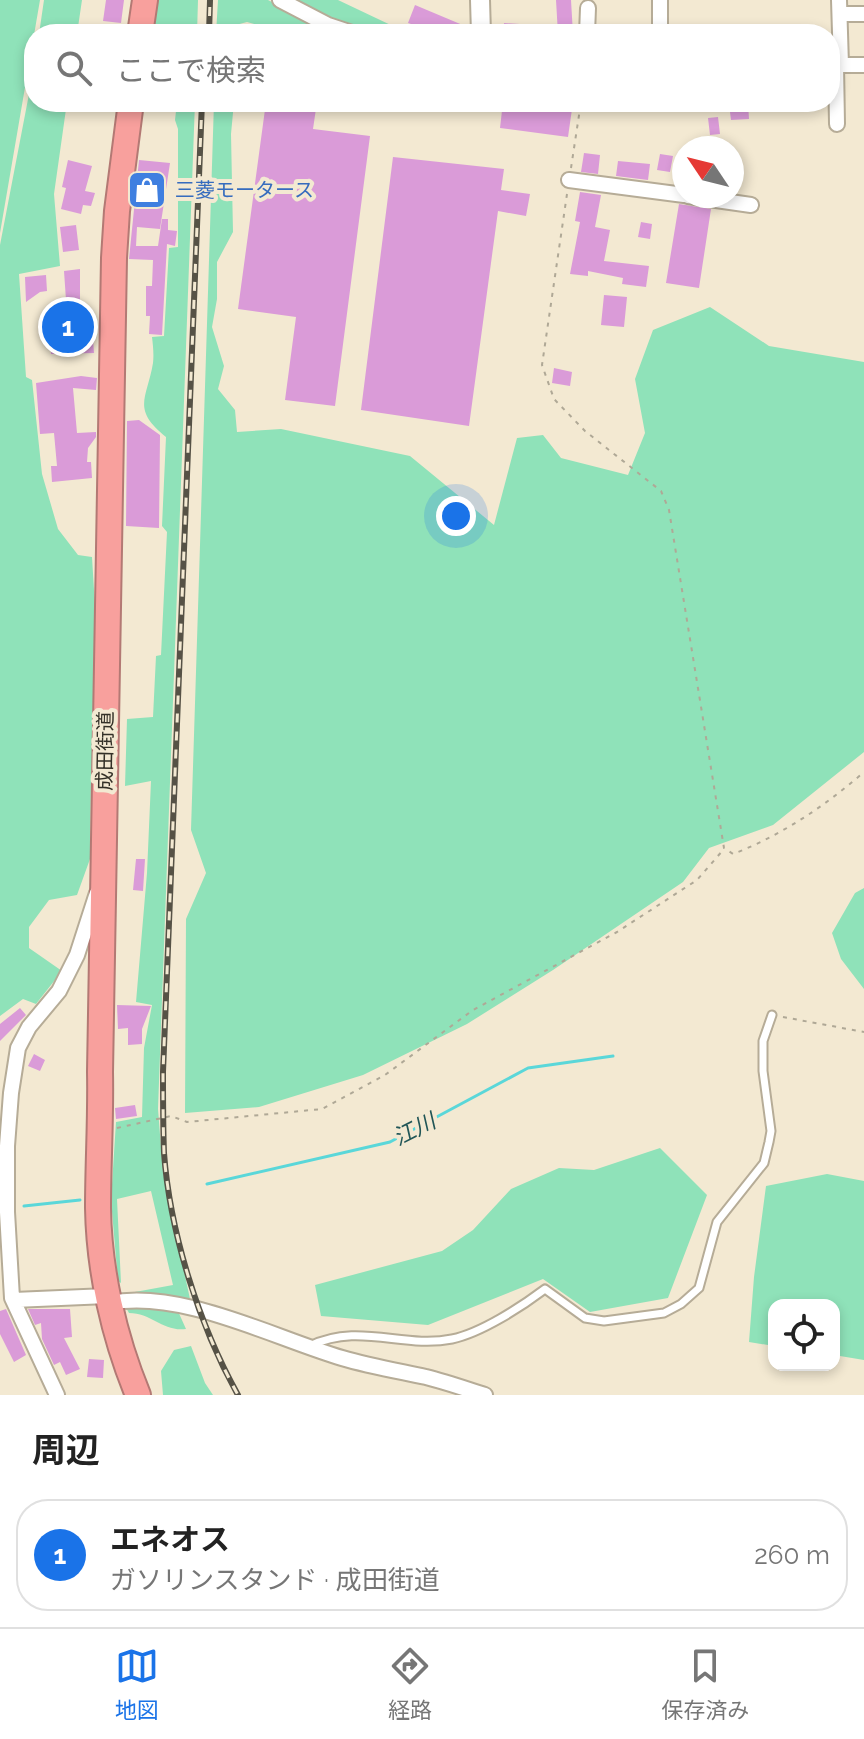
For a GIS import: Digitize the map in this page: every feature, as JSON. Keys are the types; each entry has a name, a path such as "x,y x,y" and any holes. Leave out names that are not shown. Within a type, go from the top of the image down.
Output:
{"highway":[{"path":"141,24 145,0"},
{"name":"成田街道","path":"130,112 114,258 102,1130 98,1209 108,1299 138,1395"}],"street":[{"path":"280,0 326,24"},
{"path":"480,0 481,24"},
{"path":"660,0 660,24"},
{"path":"839,7 864,14"},
{"path":"587,24 588,8"},
{"path":"840,65 864,65"},
{"path":"837,112 837,124"},
{"path":"569,180 672,194"},
{"path":"744,204 751,205"},
{"path":"57,1395 9,1301 7,1146 18,1048 29,1027 59,991 71,967 105,873"},
{"path":"9,1301 108,1299 200,1310 267,1330 308,1348 431,1378 485,1395"}],"lane":[{"path":"308,1348 319,1342 359,1334 418,1341 453,1339 512,1313 545,1289 585,1318 604,1321 653,1316 681,1304 699,1288 717,1222 764,1163 771,1131 763,1071 763,1041 772,1015"}],"path":[{"path":"579,112 542,365 554,399 585,431 661,491 665,500 724,848 733,854 769,840 841,792 864,772"},
{"path":"102,1130 171,1116 187,1122 322,1109 385,1075 473,1010 617,932 697,880 724,848"},
{"path":"772,1015 864,1032"}],"green space":[{"path":"0,0 40,0 36,24 24,24 24,93 0,233"},
{"path":"44,0 82,0 78,24 40,24"},
{"path":"154,0 198,0 197,24 152,24"},
{"path":"218,0 268,0 315,24 247,22 217,24"},
{"path":"296,0 338,0 389,24 346,24"},
{"path":"26,112 66,112 54,194 60,266 19,274 26,377 32,380 42,474 58,529 78,555 92,557 98,656 90,859 77,895 49,900 29,927 29,948 62,971 36,1004 23,999 0,1016 0,245"},
{"path":"176,112 195,112 158,1109 163,1173 190,1299 125,1297 124,1294 173,1285 151,1191 117,1199 121,1283 118,1281 111,1200 116,1122 142,1117 144,1048 152,1005 136,1002 151,781 125,786 127,719 153,717 156,656 161,655 167,532 162,526 166,437 148,419 144,403 153,363 152,337 164,336 169,248 178,247 178,129"},
{"path":"214,112 233,112 233,232 217,262 217,299 212,327 224,366 218,389 235,410 237,432 281,429 410,456 494,525 517,438 543,435 561,458 628,475 645,433 635,379 653,330 710,307 769,346 864,362 864,752 773,825 709,848 683,882 553,970 467,1024 363,1075 259,1107 185,1113 186,919 206,873 191,830"},
{"path":"864,888 864,989 841,959 832,933 855,893"},
{"path":"660,1148 707,1195 668,1298 590,1312 543,1279 428,1325 321,1316 315,1285 442,1251 473,1230 511,1189 559,1168 594,1170"},
{"path":"827,1174 864,1181 864,1360 840,1356 840,1299 768,1299 768,1345 749,1342 766,1186"},
{"path":"173,1300 186,1329 171,1328 129,1313 123,1302"},
{"path":"191,1346 213,1395 163,1395 161,1371 174,1350"}],"building":[{"path":"106,0 124,0 121,23 103,21"},
{"path":"556,0 571,0 572,24 557,24"},
{"path":"415,5 460,24 411,24 408,23"},
{"path":"265,112 316,112 313,129 370,136 335,406 285,400 296,317 238,309"},
{"path":"502,112 572,112 568,137 500,128"},
{"path":"730,112 749,112 749,119 731,120"},
{"path":"718,117 720,134 710,135 708,118"},
{"path":"584,153 600,155 598,174 581,172"},
{"path":"660,154 672,156 670,172 657,170"},
{"path":"393,157 504,169 501,190 530,194 526,216 498,211 469,426 361,410"},
{"path":"68,160 92,166 85,191 95,193 91,206 83,205 81,214 61,209"},
{"path":"139,160 170,163 160,229 137,227 136,246 158,246 162,219 168,219 168,230 177,231 175,246 167,244 162,335 149,334 150,316 146,316 146,286 152,286 153,260 129,259"},
{"path":"618,161 650,164 648,180 616,176"},
{"path":"580,192 601,195 595,227 610,230 604,261 649,266 646,287 622,284 623,278 588,271 588,276 570,274 580,222 575,221"},
{"path":"678,208 711,209 699,288 666,283"},
{"path":"641,222 652,224 650,239 638,237"},
{"path":"76,225 79,250 63,252 60,227"},
{"path":"80,269 80,326 92,326 94,353 51,354 50,330 62,329 61,300 66,300 64,271"},
{"path":"46,275 47,291 26,302 25,277"},
{"path":"604,295 627,297 624,327 601,325"},
{"path":"554,368 572,372 570,386 552,383"},
{"path":"81,376 97,378 96,390 73,388 77,433 96,432 88,448 87,462 91,462 92,478 52,482 51,466 57,466 54,433 40,434 36,383"},
{"path":"139,420 160,435 159,528 126,526 127,421"},
{"path":"136,859 145,859 143,891 133,890"},
{"path":"117,1005 151,1006 142,1029 142,1044 128,1045 128,1028 118,1029"},
{"path":"20,1008 26,1015 0,1041 0,1024"},
{"path":"34,1054 45,1060 40,1071 28,1066"},
{"path":"135,1105 137,1116 116,1119 115,1108"},
{"path":"6,1309 26,1355 14,1362 0,1334 0,1311"},
{"path":"28,1309 70,1309 72,1337 64,1338 80,1369 66,1375 60,1362 54,1365 42,1339 41,1323 35,1325"},
{"path":"89,1359 104,1360 103,1378 87,1377"}],"waterway":[{"name":"江川","path":"207,1184 390,1142 528,1068 613,1056"},
{"name":"江川","path":"24,1206 80,1200"}],"railway":[{"path":"209,24 210,0"},
{"path":"202,112 163,1072 164,1143 167,1183 189,1278 211,1339 238,1395"}],"place":[{"name":"三菱モータース","path":"147,190"},
{"name":"エネオス","path":"68,327"}]}
